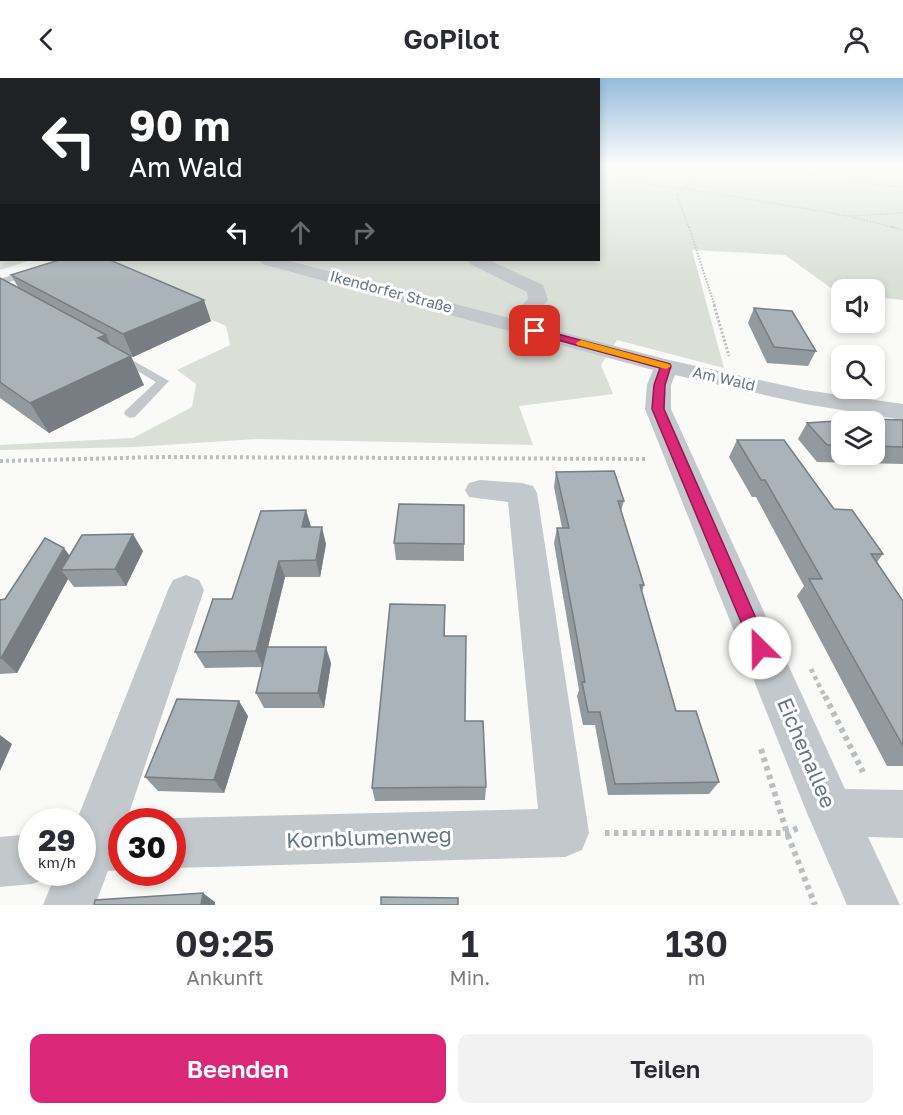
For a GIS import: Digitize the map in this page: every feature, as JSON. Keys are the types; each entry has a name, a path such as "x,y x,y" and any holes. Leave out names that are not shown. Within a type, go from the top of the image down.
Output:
{"street":[{"name":"Ikendorfer Straße","path":"272,261 513,325"},
{"path":"478,261 536,289 538,300 513,325"},
{"name":"Am Wald","path":"513,325 666,366 737,382 805,397 903,412"},
{"name":"Eichenallee","path":"666,366 659,385 658,409 831,813 874,905"},
{"path":"480,489 522,493 566,833"},
{"path":"96,846 186,590"},
{"path":"831,813 894,814"},
{"name":"Kornblumenweg","path":"186,843 566,833"},
{"path":"0,862 18,860"},
{"path":"69,905 78,886"}],"lane":[{"path":"0,282 40,269"},
{"path":"112,352 163,381 130,414"}],"path":[{"path":"681,205 699,254 737,382"},
{"path":"778,205 848,216 903,230"},
{"path":"848,216 903,213"},
{"path":"0,461 162,458 679,459"},
{"path":"809,666 894,814"},
{"path":"566,833 787,833 831,813"}],"shaded area":[{"path":"600,205 903,205 903,300 885,298 885,279 831,279 831,288 785,255 692,250 724,368 617,340 601,365 613,394 519,406 533,445 257,439 135,447 0,450 0,445 133,438 192,407 196,384 177,370 230,345 226,326 79,261 600,261"},
{"path":"0,261 28,261 0,270"}],"building":[{"path":"56,261 112,261 204,300 123,334 11,275"},
{"path":"0,278 106,335 98,338 131,356 30,403 0,382"},
{"path":"754,308 792,311 816,351 774,347"},
{"path":"885,420 903,420 903,447 885,446"},
{"path":"831,421 831,445 827,445 807,423"},
{"path":"737,440 784,440 834,509 852,510 883,554 871,554 903,601 903,746 809,579 822,579 765,480 761,480"},
{"path":"614,471 624,501 618,501 644,585 640,585 676,711 696,711 719,782 615,784 600,712 588,712 582,682 585,682 557,528 569,528 556,472"},
{"path":"399,504 464,505 464,544 394,543"},
{"path":"306,510 302,527 322,527 316,560 279,561 256,651 195,652 213,599 232,599 261,511"},
{"path":"133,534 115,569 61,570 82,535"},
{"path":"45,538 64,548 0,658 0,600 5,599"},
{"path":"390,604 445,605 444,636 466,636 465,721 483,721 486,787 372,788"},
{"path":"267,647 326,647 318,693 256,693"},
{"path":"177,699 239,701 214,780 145,777"},
{"path":"203,893 201,905 94,905 95,900"},
{"path":"381,897 458,898 458,905 381,905"}],"slow traffic":[{"path":"581,343 666,366"}],"route":[{"path":"535,331 666,366 659,385 658,409 760,648"}]}
